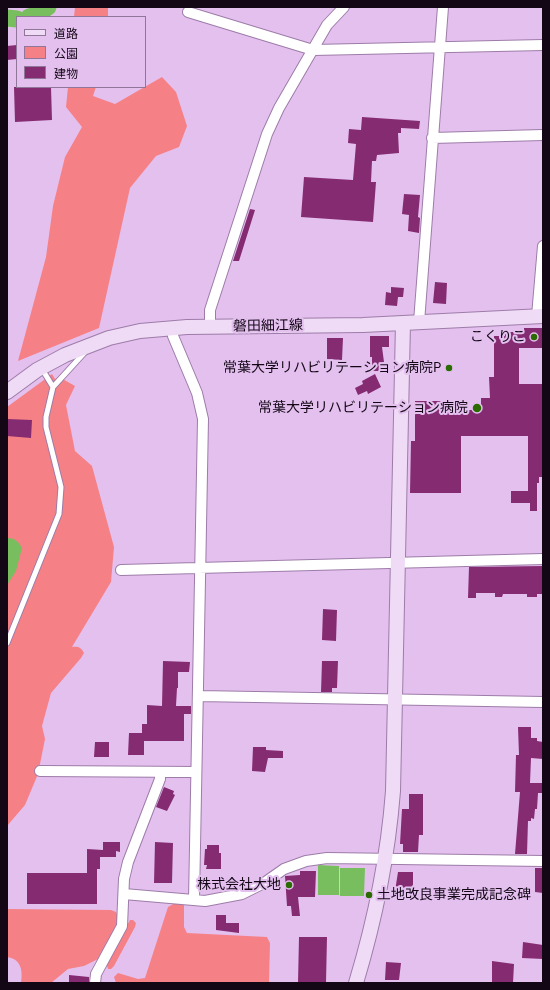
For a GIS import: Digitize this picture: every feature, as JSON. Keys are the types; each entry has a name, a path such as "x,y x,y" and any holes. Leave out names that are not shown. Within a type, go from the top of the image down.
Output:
{"street":[{"path":"210,327 210,310 267,134 279,108 327,25 344,7"},
{"path":"419,322 443,7"},
{"path":"188,12 313,50 543,45"},
{"path":"432,138 543,135"},
{"path":"540,316 543,246"},
{"name":"磐田細江線","path":"7,392 41,368 65,355 94,343 140,331 210,327 363,326 540,316"},
{"path":"356,983 373,924 386,859 393,791 403,323"},
{"path":"173,328 173,336 197,393 202,414 194,900"},
{"path":"121,570 543,559"},
{"path":"198,696 543,702"},
{"path":"40,771 196,772"},
{"path":"95,983 96,974 122,926 124,880 128,862 160,779 160,772"},
{"path":"124,894 194,900 218,900 242,894 264,883 284,869 316,859 543,862"}],"lane":[{"path":"7,643 59,514 61,487 46,427 46,417 53,387 70,366 94,343"},
{"path":"41,368 53,387"}],"green space":[{"path":"75,7 108,7 108,16 74,16"},
{"path":"162,77 176,92 187,126 179,147 156,156 130,188 99,328 18,361 46,257 53,206 65,157 82,127 66,107 68,88 96,88 93,96 115,104 143,88 146,88 146,86"},
{"path":"52,374 55,379 59,377 75,386 66,405 75,451 92,466 114,547 111,582 72,647 79,647 84,653 51,693 42,726 45,739 38,774 25,805 7,826 7,407"},
{"path":"175,903 184,905 184,927 187,933 267,937 270,943 269,983 116,983 114,977 118,973 138,979 145,978 168,907"},
{"path":"7,909 111,910 116,912 119,918 117,925 98,959 84,966 68,969 51,983 21,983 22,974 20,966 15,960 7,957"},
{"path":"130,920 133,920 136,923 135,927 114,966 111,969 108,969 106,963"}],"shaded area":[{"path":"7,538 16,540 22,548 16,571 7,585"},
{"path":"318,865 339,866 339,895 318,895"},
{"path":"340,868 365,868 364,896 340,896"}],"building":[{"path":"16,45 16,59 7,60 7,46"},
{"path":"14,87 51,88 52,120 15,122"},
{"path":"362,117 420,121 419,129 401,128 401,133 398,133 399,153 377,155 376,161 372,161 371,182 376,182 373,222 301,217 304,177 353,180 356,144 348,143 349,129 361,130"},
{"path":"404,194 420,195 418,217 420,218 419,233 408,231 409,215 402,214"},
{"path":"250,209 255,210 239,261 233,261"},
{"path":"435,282 447,283 446,304 433,303"},
{"path":"391,287 404,288 403,297 398,297 397,306 385,305 386,292 391,293"},
{"path":"524,328 543,328 542,348 519,348 519,384 543,384 543,477 539,477 539,483 537,483 537,511 530,511 530,503 511,503 511,491 528,491 528,436 461,436 461,493 410,493 411,441 415,441 415,401 448,401 448,410 481,410 481,398 490,398 489,377 494,377 494,336 505,336 505,332 524,332"},
{"path":"370,336 389,336 389,347 382,347 384,362 380,363 380,371 372,371"},
{"path":"327,338 343,338 342,360 327,359"},
{"path":"375,374 381,387 368,394 367,391 358,395 355,388 363,384 362,381"},
{"path":"7,419 32,420 31,438 7,436"},
{"path":"543,566 543,594 537,594 537,597 527,597 527,594 503,594 502,597 495,597 495,593 476,593 476,598 468,598 469,567"},
{"path":"323,609 337,610 336,641 322,640"},
{"path":"163,661 190,662 189,672 178,672 176,706 191,706 191,714 184,714 184,741 144,741 144,755 128,755 129,733 142,733 142,724 147,724 147,705 162,706"},
{"path":"322,661 338,661 337,688 332,688 332,692 321,692"},
{"path":"518,727 531,727 531,738 537,738 537,741 543,742 543,759 531,758 530,783 543,783 543,793 538,793 537,809 535,809 534,819 531,818 531,821 528,821 527,854 515,854 520,792 515,792 516,755 519,755"},
{"path":"95,742 109,742 109,757 94,757"},
{"path":"253,747 266,747 266,750 283,751 283,758 268,758 265,772 252,771"},
{"path":"164,787 174,791 173,794 175,795 167,811 156,807"},
{"path":"409,794 423,794 423,835 419,835 418,852 403,852 403,844 400,844 402,809 409,809"},
{"path":"103,842 120,842 120,852 116,851 116,857 100,857 100,869 97,869 97,904 27,904 27,873 87,873 87,849 103,850"},
{"path":"155,842 173,843 172,883 154,883"},
{"path":"207,845 219,845 219,853 221,853 221,869 206,869 207,865 204,865 205,849 207,849"},
{"path":"535,868 543,868 543,893 535,892"},
{"path":"300,871 316,871 315,897 298,897 300,916 292,916 291,906 287,906 285,876 300,875"},
{"path":"398,872 413,872 413,892 395,891"},
{"path":"216,915 226,915 226,923 239,923 239,933 216,930"},
{"path":"299,937 327,937 326,983 298,983"},
{"path":"523,942 543,945 543,959 522,958"},
{"path":"492,961 514,964 513,983 492,983"},
{"path":"386,962 401,963 399,980 385,980"},
{"path":"69,975 89,977 89,983 69,983"}],"waterway":[{"path":"32,16 48,7"},
{"path":"7,18 16,19"}],"place":[{"name":"こくりこ","path":"534,337"},
{"name":"常葉大学リハビリテーション病院P","path":"449,368"},
{"name":"常葉大学リハビリテーション病院","path":"477,408"},
{"name":"株式会社大地","path":"289,885"},
{"name":"土地改良事業完成記念碑","path":"369,895"}]}
